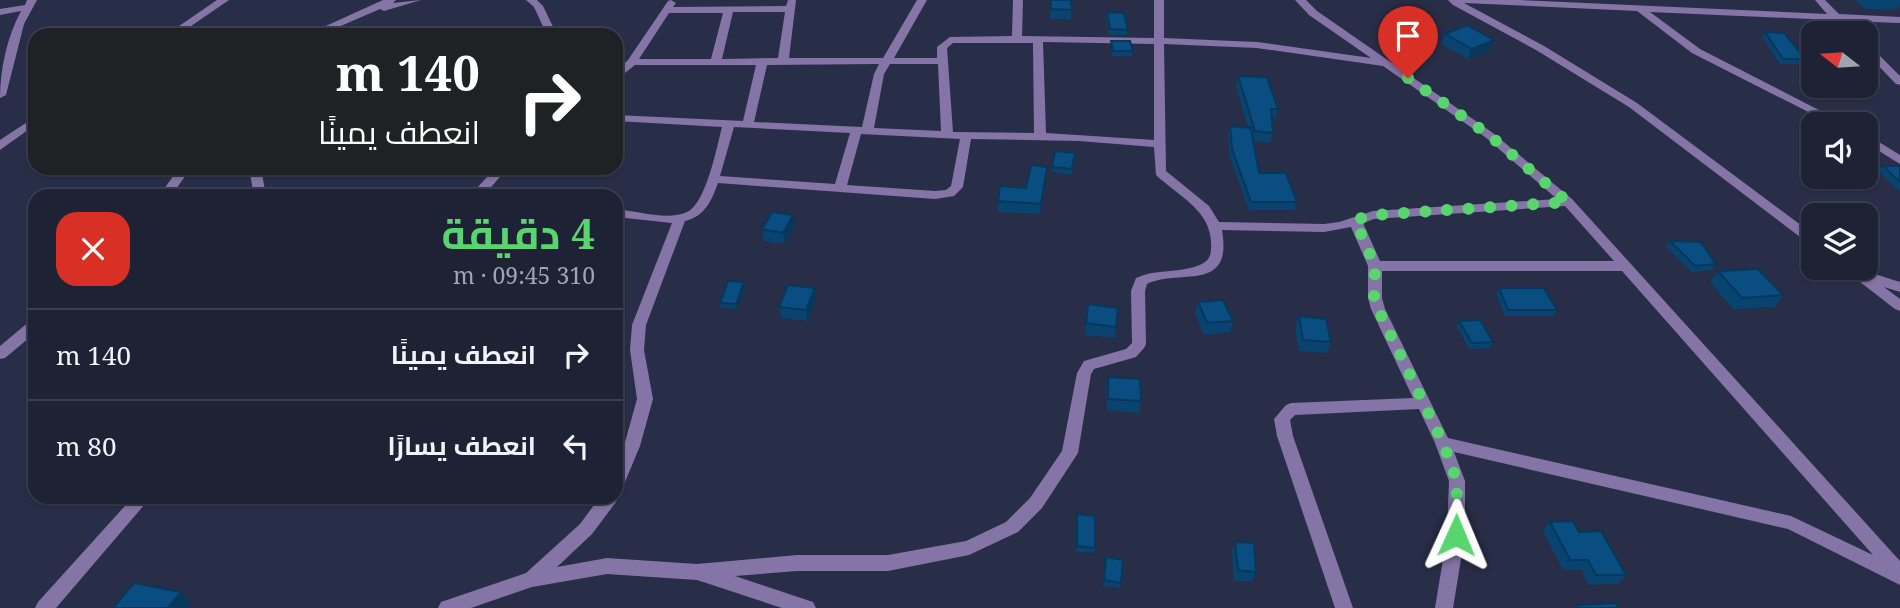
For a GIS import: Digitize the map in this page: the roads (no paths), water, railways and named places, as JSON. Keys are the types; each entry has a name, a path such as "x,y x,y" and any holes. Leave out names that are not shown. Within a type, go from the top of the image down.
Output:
{"street":[{"path":"182,28 224,0"},
{"path":"328,28 391,0"},
{"path":"353,18 416,0"},
{"path":"531,0 538,6 549,28"},
{"path":"841,186 862,131 878,74 922,0"},
{"path":"1017,40 1018,0"},
{"path":"447,608 532,579 607,566 697,572 797,563 888,563 969,548 1012,527 1035,503 1070,453 1081,382 1089,365 1131,353 1139,344 1138,291 1141,281 1151,275 1190,273 1211,267 1218,257 1217,226 1206,208 1170,183 1160,172 1157,41 1159,0"},
{"path":"1452,0 1900,20"},
{"path":"1452,0 1539,48 1633,105 1801,231"},
{"path":"1627,0 1696,51 1816,112"},
{"path":"1821,0 1839,21"},
{"path":"1294,1 1489,135 1568,202 1900,575"},
{"path":"0,12 30,4"},
{"path":"0,95 14,38 30,4"},
{"path":"623,70 632,62 670,5 729,10 791,4 783,62"},
{"path":"716,61 729,10"},
{"path":"947,135 942,47 950,40 1157,41 1257,45 1387,64"},
{"path":"1038,40 1040,136"},
{"path":"1878,60 1900,82"},
{"path":"632,62 944,61"},
{"path":"748,125 762,62"},
{"path":"623,118 947,135 1040,136 1158,144"},
{"path":"623,214 680,218 700,211 713,179 729,124"},
{"path":"0,146 28,125"},
{"path":"713,179 841,186 935,195 950,193 957,187 966,135"},
{"path":"1878,146 1900,160"},
{"path":"483,189 496,175"},
{"path":"1217,226 1313,229 1340,226 1373,215 1568,202"},
{"path":"623,467 645,399 637,350 639,325 680,218"},
{"path":"1355,220 1375,266 1374,298 1378,309 1443,443 1457,481 1456,535 1444,608"},
{"path":"1375,266 1624,266"},
{"path":"1866,280 1900,306"},
{"path":"1878,280 1900,287"},
{"path":"0,354 28,331"},
{"path":"1344,608 1285,436 1282,419 1291,408 1423,403"},
{"path":"1443,443 1791,523 1900,575"},
{"path":"44,608 137,504"},
{"path":"532,579 586,529 605,504"},
{"path":"697,572 807,608"}]}
